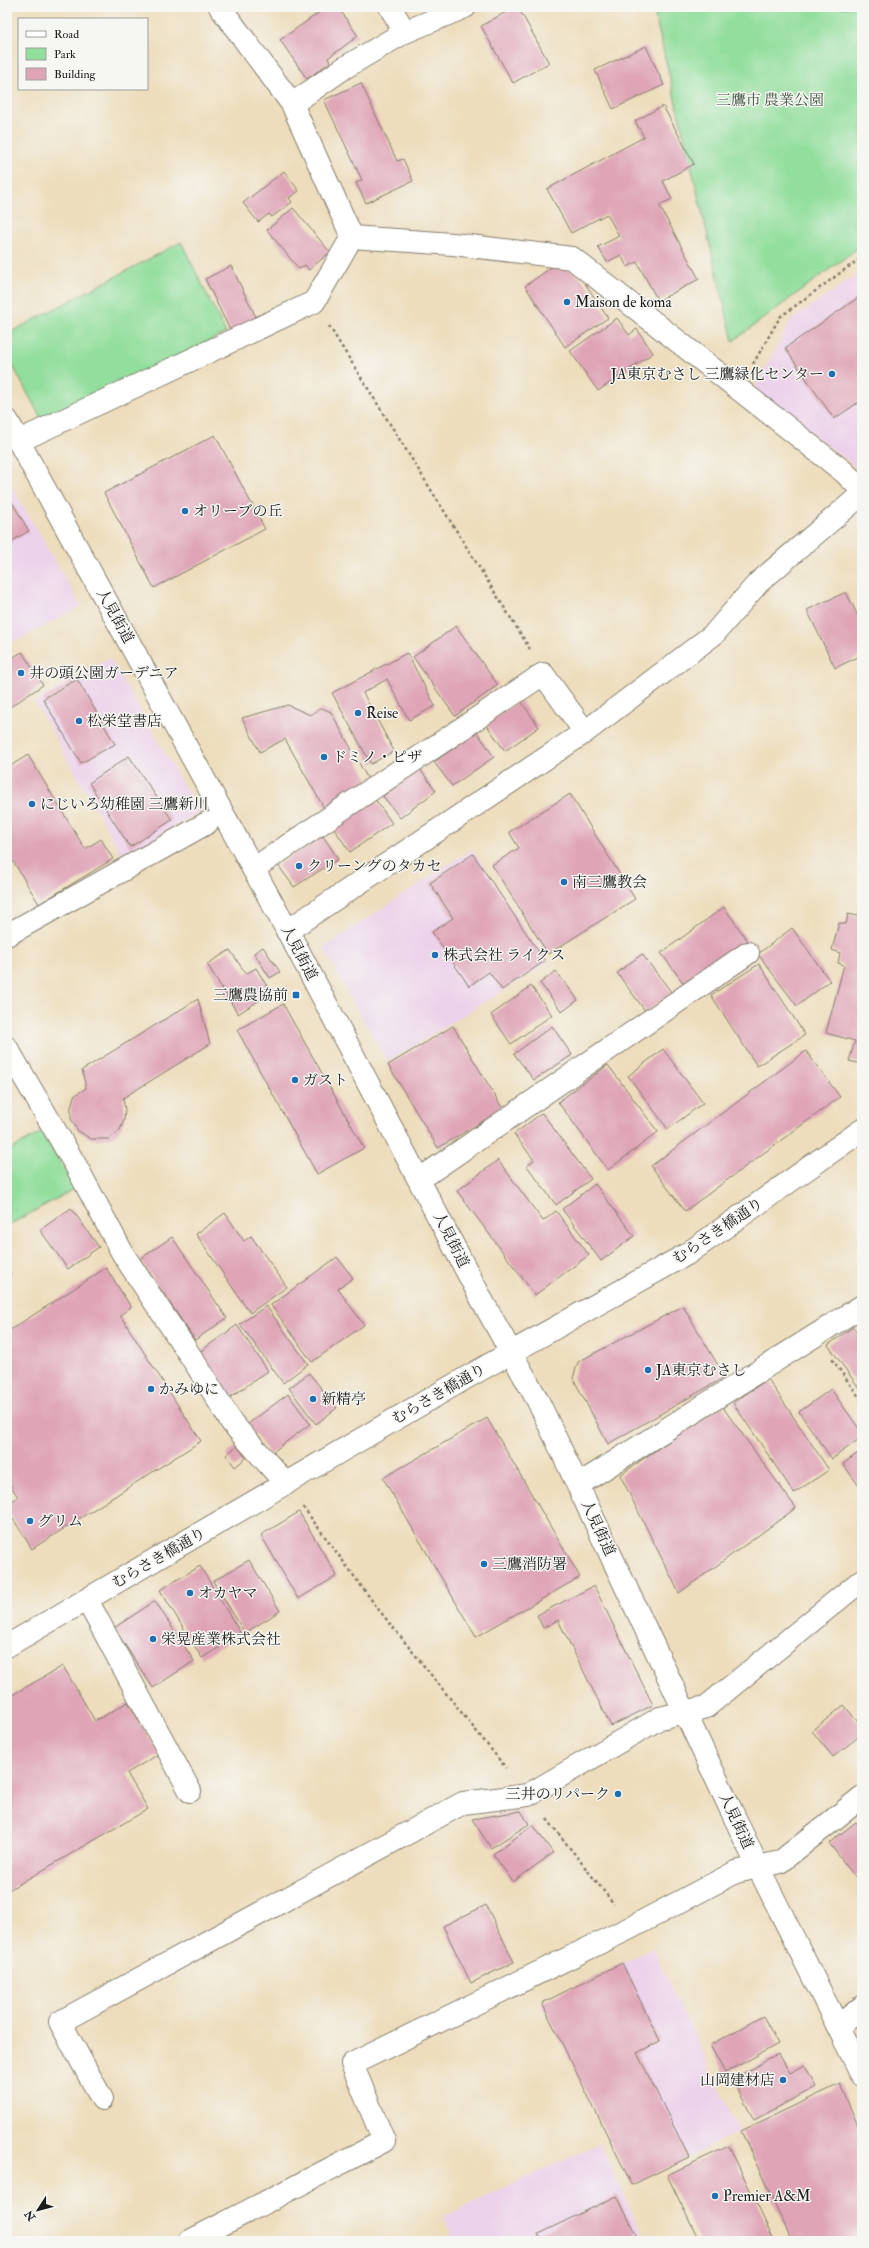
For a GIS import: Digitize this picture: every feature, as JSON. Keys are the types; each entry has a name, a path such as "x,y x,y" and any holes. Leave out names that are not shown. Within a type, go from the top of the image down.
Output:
{"street":[{"path":"220,7 292,104 352,237"},
{"path":"390,7 405,32"},
{"path":"292,104 344,68 405,32 465,7"},
{"path":"19,442 314,302 352,237"},
{"path":"352,237 454,244 572,258 844,472 862,490"},
{"name":"人見街道","path":"7,420 254,869 420,1179 483,1302 538,1401 758,1867 862,2075"},
{"path":"287,931 585,732 714,634 758,584 862,494"},
{"path":"254,869 543,674 585,732"},
{"path":"7,935 207,823"},
{"path":"420,1179 748,953"},
{"path":"7,1048 76,1166 123,1254 199,1369 232,1423 286,1484"},
{"name":"むらさき橋通り","path":"7,1646 512,1352 687,1254 862,1130"},
{"path":"578,1485 816,1337 862,1306"},
{"path":"102,2099 60,2022 463,1803 528,1795 660,1718 706,1707 862,1580"},
{"path":"87,1600 190,1792"},
{"path":"190,2241 384,2141 352,2064 632,1927 736,1872 780,1862 862,1797"},
{"path":"838,2026 862,2008"}],"path":[{"path":"740,389 780,317 862,257"},
{"path":"314,302 538,662 543,674"},
{"path":"816,1337 862,1401"},
{"path":"286,1484 379,1610 632,1927"}],"shaded area":[{"path":"862,271 862,472 754,389 791,320"},
{"path":"7,478 81,606 17,641 7,637"},
{"path":"110,658 199,812 123,857 35,702"},
{"name":"株式会社 ライクス","path":"472,849 548,963 387,1062 323,948"},
{"path":"653,1948 739,2132 632,2185 542,2003"},
{"path":"600,2143 645,2241 455,2241 443,2217"}],"green space":[{"name":"三鷹市 農業公園","path":"653,7 862,7 862,245 733,341"},
{"path":"181,242 226,333 42,420 7,355 7,334"},
{"path":"42,1132 76,1188 7,1226 7,1152"}],"building":[{"path":"327,7 338,7 358,36 328,58 330,62 307,79 280,40"},
{"path":"515,7 518,7 549,63 513,83 481,26"},
{"path":"646,46 664,85 613,109 595,70"},
{"path":"361,83 397,161 403,159 413,181 366,203 356,183 362,180 324,100"},
{"path":"663,106 694,164 663,181 672,199 659,205 699,279 658,301 637,262 627,267 621,255 607,262 598,247 619,236 607,214 571,233 547,189 644,137 635,121"},
{"path":"284,171 299,191 289,198 292,202 272,217 269,214 258,222 243,203"},
{"path":"293,208 330,252 309,270 305,265 299,269 267,230"},
{"name":"Maison de koma","path":"559,262 582,279 608,318 565,347 525,286"},
{"path":"231,266 257,319 231,332 205,279"},
{"name":"JA東京むさし 三鷹緑化センター","path":"862,295 862,400 834,419 785,348"},
{"path":"617,318 629,335 637,329 653,353 598,391 570,351"},
{"name":"オリーブの丘","path":"215,435 265,529 154,588 104,493"},
{"path":"7,494 29,531 7,544"},
{"path":"846,592 862,624 862,655 835,668 807,610"},
{"path":"456,626 498,685 455,716 413,657"},
{"name":"井の頭公園ガーデニア","path":"22,652 43,685 7,709 7,661"},
{"name":"Reise","path":"407,653 435,706 409,720 387,679 363,693 394,751 371,764 332,693"},
{"name":"松栄堂書店","path":"77,679 115,744 81,763 43,699"},
{"path":"520,700 539,727 505,751 486,724"},
{"path":"288,705 310,715 322,708 331,712 370,783 324,808 285,739 260,752 242,718"},
{"path":"477,732 494,757 452,786 434,762"},
{"name":"にじいろ幼稚園 三鷹新川","path":"28,755 85,849 101,839 113,859 39,904 7,851 7,768"},
{"path":"129,756 172,820 130,847 89,783"},
{"path":"420,769 436,791 400,818 383,796"},
{"name":"南三鷹教会","path":"570,794 635,899 548,954 492,865 519,848 509,832"},
{"path":"374,798 392,823 350,852 333,827"},
{"path":"323,836 338,859 294,887 278,865"},
{"path":"473,854 545,961 502,990 489,972 469,986 432,932 453,918 430,883"},
{"path":"724,907 750,944 688,989 661,953"},
{"path":"860,908 862,909 862,1064 849,1061 855,1041 826,1033 844,965 838,963 840,953 832,950 839,923 846,924 848,914 858,916"},
{"path":"792,928 830,981 797,1006 758,954"},
{"path":"263,947 280,972 270,978 254,953"},
{"path":"230,950 246,974 256,968 271,993 238,1014 207,964"},
{"path":"642,954 672,993 646,1012 617,973"},
{"path":"759,964 805,1035 757,1066 711,995"},
{"path":"556,971 578,1000 562,1012 540,983"},
{"path":"531,986 552,1015 511,1044 491,1015"},
{"path":"198,999 210,1044 123,1098 125,1110 124,1120 120,1130 109,1139 91,1139 78,1131 71,1119 71,1107 74,1096 86,1088 82,1070"},
{"path":"283,1004 364,1148 317,1174 237,1030"},
{"path":"453,1026 503,1109 438,1148 388,1065"},
{"path":"552,1026 572,1055 534,1080 514,1054"},
{"path":"663,1049 703,1103 668,1129 628,1076"},
{"path":"806,1051 840,1097 685,1211 651,1166"},
{"path":"608,1065 658,1132 608,1170 558,1102"},
{"path":"542,1113 591,1179 556,1205 527,1166 534,1160 514,1134"},
{"path":"498,1160 543,1221 556,1211 589,1255 535,1295 457,1191"},
{"path":"595,1184 634,1236 601,1261 562,1209"},
{"path":"71,1208 99,1247 68,1269 40,1230"},
{"path":"225,1213 244,1241 251,1236 287,1287 250,1313 196,1234"},
{"path":"172,1237 227,1318 195,1340 140,1259"},
{"path":"337,1257 353,1278 338,1289 364,1325 312,1362 271,1305"},
{"path":"7,1268 11,1274 7,1277"},
{"path":"106,1268 131,1307 120,1315 201,1441 32,1549 7,1509 7,1505 18,1497 7,1480 7,1332"},
{"path":"266,1306 308,1364 283,1383 240,1324"},
{"name":"JA東京むさし","path":"683,1306 725,1377 608,1444 573,1378 578,1362"},
{"path":"237,1325 268,1371 229,1398 198,1353"},
{"path":"853,1327 862,1339 862,1392 828,1345"},
{"path":"309,1373 337,1408 316,1424 289,1388"},
{"path":"768,1379 829,1470 794,1493 733,1403"},
{"path":"831,1389 862,1433 862,1437 832,1459 799,1412"},
{"path":"288,1394 310,1424 270,1454 248,1424"},
{"path":"721,1405 796,1508 679,1593 620,1475"},
{"path":"487,1418 580,1577 476,1637 383,1478"},
{"path":"237,1446 246,1458 235,1467 226,1455"},
{"path":"862,1450 862,1490 843,1464"},
{"path":"299,1512 337,1576 298,1599 261,1535"},
{"path":"249,1560 280,1611 245,1633 213,1581"},
{"path":"200,1566 241,1634 202,1658 160,1590"},
{"path":"594,1586 653,1705 611,1726 558,1620 543,1628 537,1615"},
{"path":"155,1601 194,1661 153,1688 114,1628"},
{"path":"63,1666 95,1721 128,1702 159,1754 127,1773 148,1809 7,1891 7,1698"},
{"path":"844,1705 862,1727 862,1734 833,1757 812,1731"},
{"path":"521,1811 529,1824 491,1848 472,1819"},
{"path":"856,1822 862,1830 862,1872 855,1877 829,1843"},
{"path":"533,1825 553,1853 513,1882 493,1854"},
{"path":"486,1905 514,1962 471,1983 443,1926"},
{"path":"622,1963 660,2041 637,2053 689,2157 632,2185 542,2003"},
{"path":"763,2016 778,2044 725,2073 710,2045"},
{"path":"779,2054 790,2073 805,2065 816,2087 754,2120 732,2079"},
{"path":"840,2084 862,2135 862,2241 792,2241 741,2131"},
{"name":"Premier A&M","path":"729,2146 774,2241 699,2241 667,2175"},
{"path":"617,2196 639,2241 541,2241 538,2234"}],"place":[{"name":"Maison de koma","path":"567,302"},
{"name":"JA東京むさし 三鷹緑化センター","path":"832,374"},
{"name":"オリーブの丘","path":"185,511"},
{"name":"井の頭公園ガーデニア","path":"21,673"},
{"name":"Reise","path":"358,713"},
{"name":"松栄堂書店","path":"79,721"},
{"name":"ドミノ・ピザ","path":"324,757"},
{"name":"にじいろ幼稚園 三鷹新川","path":"32,804"},
{"name":"クリーングのタカセ","path":"299,866"},
{"name":"南三鷹教会","path":"564,882"},
{"name":"株式会社 ライクス","path":"435,955"},
{"name":"三鷹農協前","path":"296,995"},
{"name":"ガスト","path":"295,1080"},
{"name":"JA東京むさし","path":"648,1370"},
{"name":"かみゆに","path":"151,1389"},
{"name":"新精亭","path":"313,1399"},
{"name":"グリム","path":"30,1521"},
{"name":"三鷹消防署","path":"484,1564"},
{"name":"オカヤマ","path":"190,1593"},
{"name":"栄晃産業株式会社","path":"153,1639"},
{"name":"三井のリパーク","path":"618,1794"},
{"name":"山岡建材店","path":"783,2080"},
{"name":"Premier A&M","path":"715,2196"}]}
